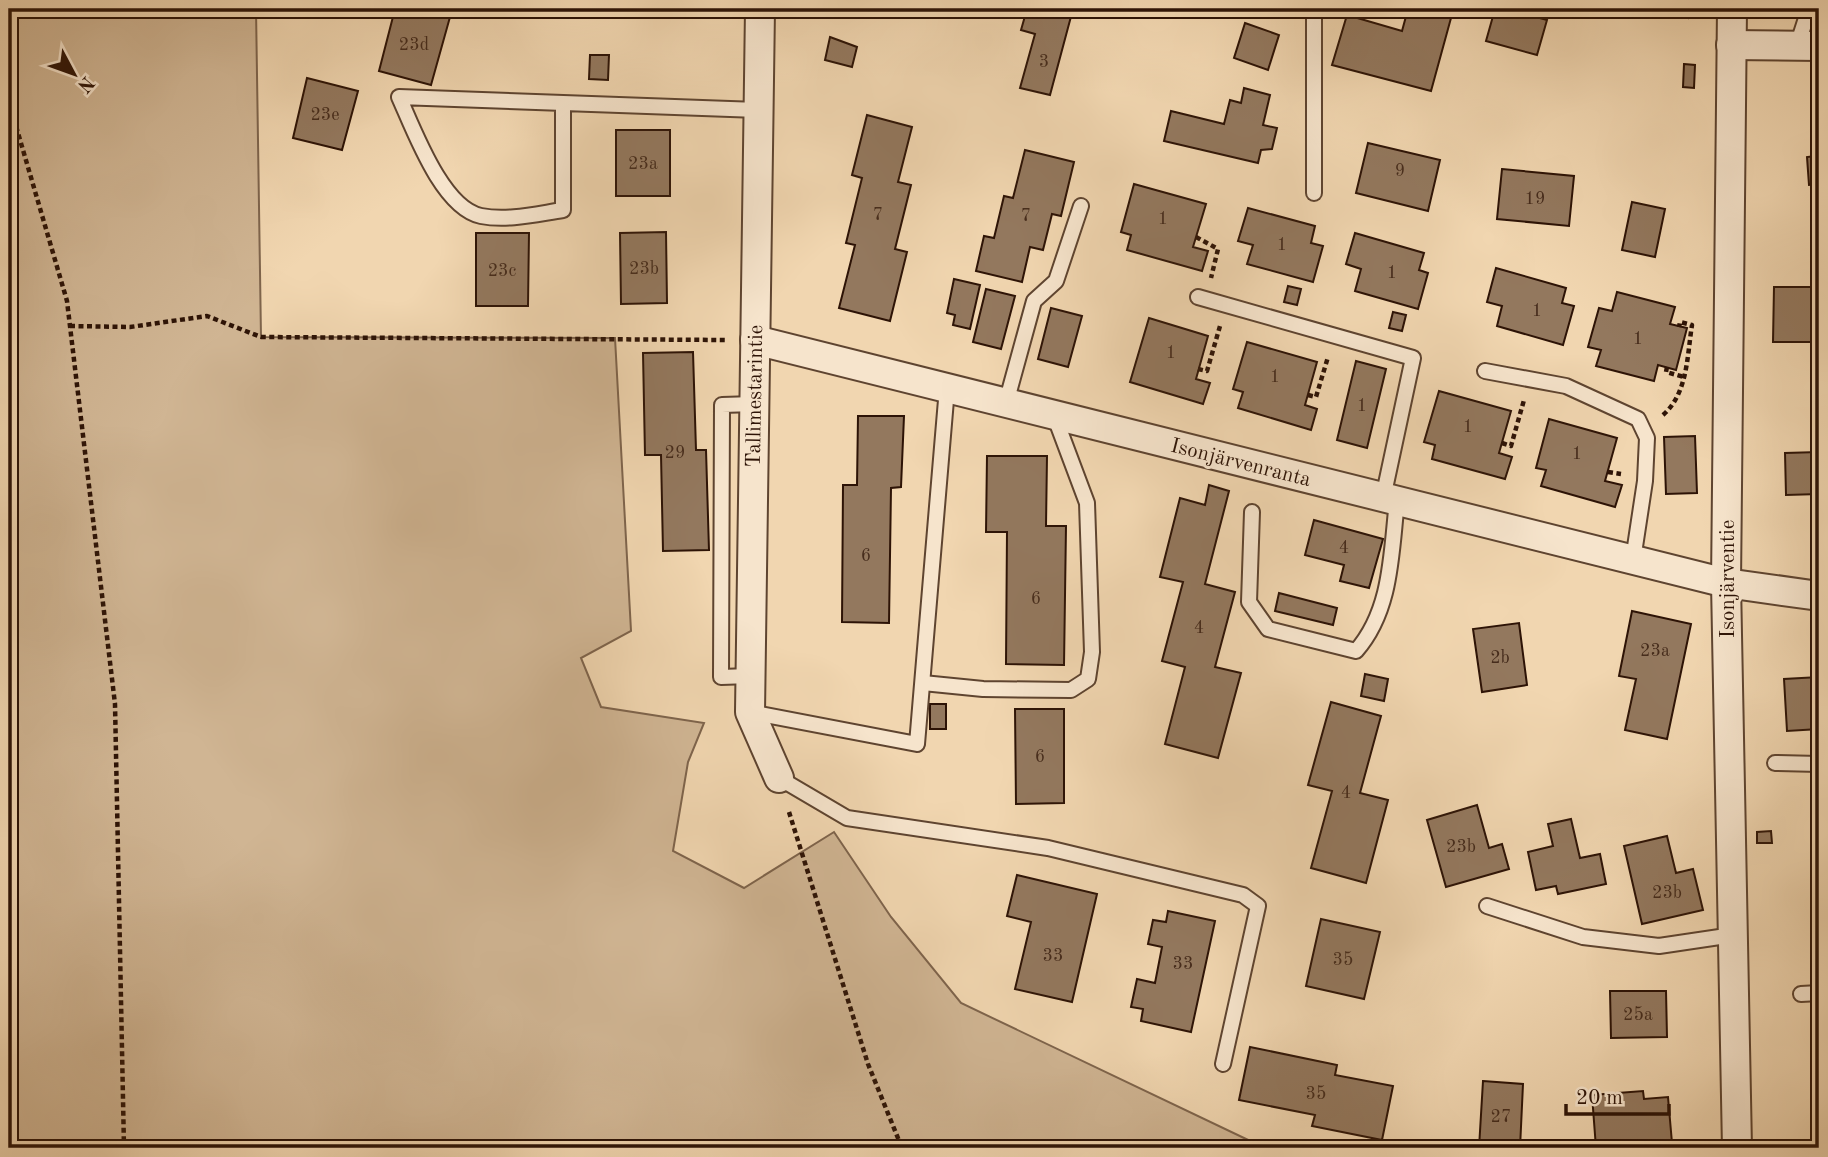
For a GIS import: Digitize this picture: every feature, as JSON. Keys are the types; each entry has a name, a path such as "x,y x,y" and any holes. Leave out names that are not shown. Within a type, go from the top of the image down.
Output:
{"street":[{"name":"Tallimestarintie","path":"760,9 750,712 779,778"},
{"name":"Isonjärventie","path":"1732,9 1726,583 1737,1148"},
{"path":"1731,45 1808,46"},
{"name":"Isonjärvenranta","path":"755,340 1726,583 1819,596"}],"lane":[{"path":"1314,9 1314,193"},
{"path":"1808,46 1809,9"},
{"path":"563,104 563,210 515,217 479,216 461,204 440,182 399,97 467,102 563,104 758,110"},
{"path":"1006,403 1034,301 1056,281 1081,206"},
{"path":"1202,298 1413,358 1390,499 1387,588 1371,633 1356,651 1268,629 1249,603 1252,512"},
{"path":"1485,371 1566,386 1638,419 1647,438 1645,481 1633,560"},
{"path":"750,712 917,744 947,388"},
{"path":"923,683 983,690 1071,690 1088,679 1092,639 1087,503 1054,415"},
{"path":"1775,763 1819,764"},
{"path":"779,778 846,818 1048,848 1243,895 1258,906 1223,1064"},
{"path":"1487,906 1583,937 1659,946 1733,935"},
{"path":"1801,995 1819,993"}],"path":[{"path":"9,103 67,301 115,704 124,1148"},
{"path":"1196,237 1218,248 1202,298"},
{"path":"1198,369 1207,371 1227,305"},
{"path":"70,326 130,327 207,316 261,337 755,340"},
{"path":"1643,432 1671,407 1681,390 1692,326 1680,322 1679,327"},
{"path":"1308,395 1316,397 1335,336"},
{"path":"1667,367 1666,372 1684,377"},
{"path":"1502,443 1511,446 1530,379"},
{"path":"779,778 868,1064 902,1148"}],"shaded area":[{"path":"9,9 256,9 261,337 615,338 631,631 581,658 601,707 704,723 688,762 673,851 744,888 834,832 891,917 961,1003 1265,1148 9,1148"}],"building":[{"path":"395,9 421,9 450,17 431,85 379,71"},
{"path":"1027,9 1073,9 1050,95 1020,88 1035,34 1021,30"},
{"path":"1408,9 1451,18 1431,91 1332,65 1347,15 1402,31"},
{"path":"1495,9 1507,9 1547,20 1537,55 1486,41"},
{"path":"1652,9 1690,9 1688,18"},
{"path":"1245,23 1279,35 1268,70 1234,58"},
{"path":"830,37 857,47 852,67 825,60"},
{"path":"590,55 609,55 608,80 589,79"},
{"path":"1684,64 1695,65 1694,88 1683,87"},
{"path":"307,78 358,91 342,150 293,138"},
{"path":"1244,88 1270,95 1263,125 1277,128 1272,149 1261,150 1258,163 1164,141 1171,111 1224,124 1230,100 1241,103"},
{"path":"867,115 912,127 898,182 911,185 895,249 907,252 890,321 839,308 855,245 846,243 862,178 852,175"},
{"path":"616,130 670,130 670,196 616,196"},
{"path":"1368,143 1440,160 1428,211 1356,193"},
{"path":"1815,146 1819,146 1819,184 1809,185 1807,157 1815,156"},
{"path":"1025,150 1074,162 1061,216 1052,214 1043,250 1030,247 1022,282 976,271 984,236 994,238 1004,196 1013,198"},
{"path":"1502,169 1574,176 1569,226 1497,219"},
{"path":"1134,184 1206,204 1193,247 1208,251 1202,271 1127,250 1131,235 1121,232"},
{"path":"1632,202 1665,209 1655,257 1622,250"},
{"path":"1248,208 1315,226 1311,243 1323,246 1313,282 1247,264 1253,245 1238,241"},
{"path":"666,232 667,303 621,304 620,233"},
{"path":"476,233 529,233 528,306 476,306"},
{"path":"1355,233 1424,253 1419,270 1428,273 1418,309 1355,291 1361,269 1346,264"},
{"path":"1496,268 1566,288 1562,303 1574,306 1563,345 1497,326 1502,306 1487,302"},
{"path":"954,279 980,285 970,329 953,325 955,315 947,313"},
{"path":"1288,286 1301,289 1297,305 1284,302"},
{"path":"1774,287 1819,287 1819,342 1773,342"},
{"path":"986,289 1015,296 1001,349 973,342"},
{"path":"1617,292 1675,307 1670,324 1687,328 1676,370 1658,365 1654,381 1596,366 1601,350 1588,347 1599,308 1612,311"},
{"path":"1051,308 1082,316 1068,367 1038,359"},
{"path":"1393,312 1406,315 1402,331 1389,328"},
{"path":"1149,318 1208,336 1196,379 1210,383 1203,404 1130,382"},
{"path":"1247,342 1317,362 1305,405 1317,409 1311,430 1238,408 1243,392 1233,389"},
{"path":"693,352 696,450 706,450 709,550 663,551 661,455 645,455 643,353"},
{"path":"1356,361 1386,369 1367,448 1337,440"},
{"path":"1439,391 1511,411 1499,453 1512,457 1505,479 1432,459 1435,445 1424,442"},
{"path":"858,416 904,416 901,487 891,488 889,623 842,622 843,485 857,485"},
{"path":"1549,419 1617,438 1605,481 1622,485 1615,507 1541,486 1546,470 1536,468"},
{"path":"1695,436 1697,493 1666,494 1664,437"},
{"path":"1819,452 1819,494 1786,495 1785,453"},
{"path":"987,456 1047,456 1046,526 1066,526 1064,665 1006,664 1007,532 986,532"},
{"path":"1209,485 1229,491 1205,584 1235,592 1215,667 1241,673 1218,758 1165,744 1185,667 1162,661 1183,582 1160,577 1180,498 1205,505"},
{"path":"1314,520 1383,539 1369,588 1340,581 1344,565 1305,555"},
{"path":"1279,593 1337,608 1333,625 1275,611"},
{"path":"1632,611 1691,624 1667,739 1625,730 1636,679 1619,676"},
{"path":"1519,623 1527,685 1482,692 1473,629"},
{"path":"1365,674 1388,679 1384,701 1361,696"},
{"path":"1819,677 1819,729 1787,731 1784,679"},
{"path":"1331,702 1381,716 1360,793 1388,800 1366,883 1311,868 1332,791 1308,785"},
{"path":"930,704 946,704 946,729 930,729"},
{"path":"1015,709 1064,709 1064,803 1016,804"},
{"path":"1477,805 1489,848 1502,844 1509,869 1446,887 1427,820"},
{"path":"1571,819 1580,858 1600,854 1606,884 1558,894 1556,886 1536,890 1528,852 1553,846 1548,824"},
{"path":"1771,831 1772,843 1757,843 1757,832"},
{"path":"1667,836 1676,873 1693,869 1703,910 1642,924 1624,846"},
{"path":"1017,875 1097,894 1072,1002 1015,989 1031,922 1007,916"},
{"path":"1168,911 1215,921 1191,1032 1141,1021 1143,1009 1131,1007 1137,979 1155,983 1162,947 1148,944 1153,920 1166,922"},
{"path":"1321,919 1380,932 1364,999 1306,986"},
{"path":"1610,991 1666,991 1667,1037 1611,1038"},
{"path":"1813,1033 1819,1033 1819,1079 1812,1079"},
{"path":"1250,1047 1337,1065 1335,1075 1393,1086 1382,1140 1312,1126 1315,1115 1239,1100"},
{"path":"1483,1081 1523,1084 1520,1148 1479,1148"},
{"path":"1643,1091 1644,1099 1668,1097 1672,1143 1596,1148 1592,1095"}]}
